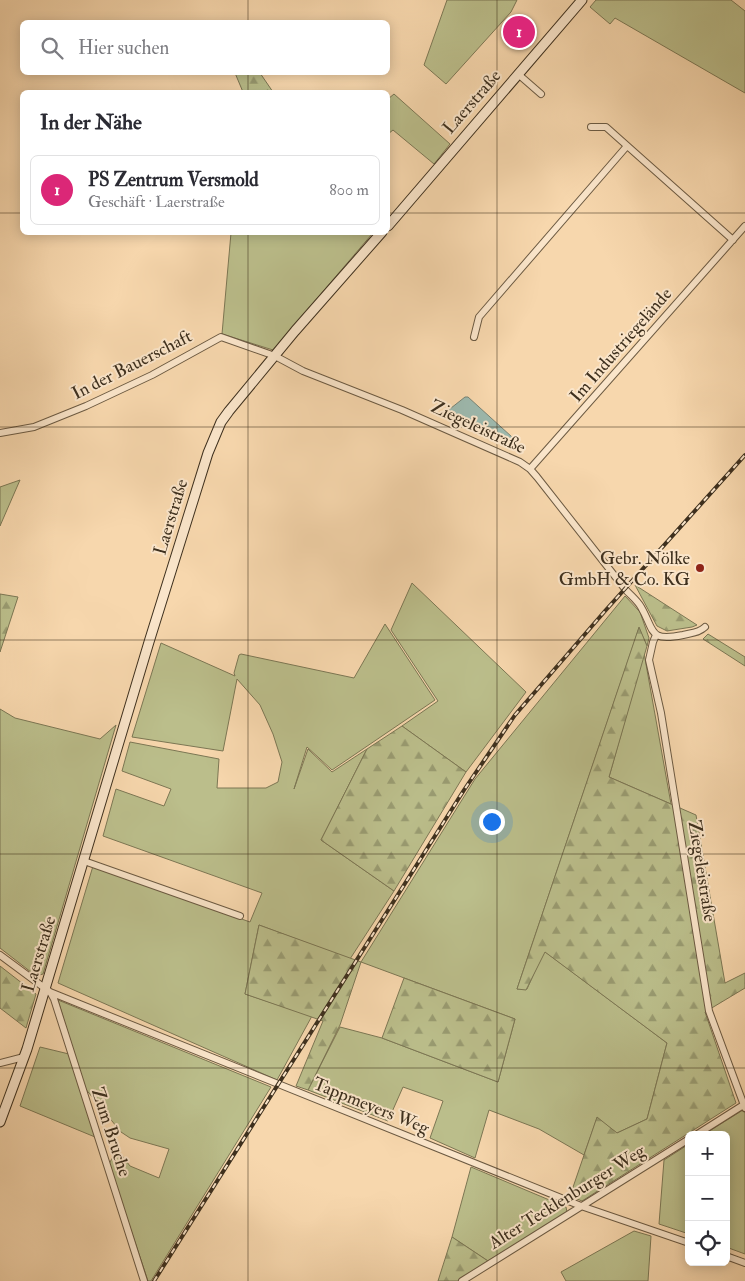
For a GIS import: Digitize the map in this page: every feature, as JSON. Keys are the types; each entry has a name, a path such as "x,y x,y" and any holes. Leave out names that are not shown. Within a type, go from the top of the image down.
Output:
{"main road":[{"name":"Laerstraße","path":"390,224 582,0"},
{"name":"Laerstraße","path":"0,1122 48,990 149,642 208,453 225,416 379,235"}],"street":[{"path":"518,74 542,94"},
{"path":"591,127 606,127 733,240"},
{"path":"474,337 479,317 627,146"},
{"name":"Im Industriegelände","path":"530,469 745,226"},
{"name":"In der Bauerschaft","path":"0,433 34,427 86,406 152,375 221,337 275,356"},
{"name":"Ziegeleistraße","path":"275,356 303,371 402,410 520,462 530,469 625,589 640,605 652,631 656,635 649,660 661,713 709,1011 744,1106"},
{"path":"656,635 668,638 697,632 705,627"},
{"path":"84,861 240,916"},
{"name":"Tappmeyers Weg","path":"0,955 48,990 581,1206 685,1242"},
{"name":"Zum Bruche","path":"48,990 54,999 144,1281"},
{"path":"0,1063 24,1057"},
{"path":"703,1131 744,1106"},
{"name":"Alter Tecklenburger Weg","path":"462,1281 685,1141"},
{"path":"730,1257 745,1263"}],"green space":[{"path":"447,0 517,0 511,12 446,84 424,65"},
{"path":"596,0 731,0 745,11 745,93 615,18 610,24 590,7"},
{"path":"236,75 261,75 272,90 242,90"},
{"path":"394,94 450,144 434,164 393,130 390,132 390,97"},
{"path":"231,235 371,235 273,350 222,334"},
{"path":"20,480 0,526 0,487"},
{"path":"412,583 526,692 466,772 402,726 438,701 391,630"},
{"path":"635,585 697,625 667,631 657,626"},
{"path":"0,594 18,597 0,652"},
{"path":"625,596 640,612 649,638 647,646 639,628 517,989 527,989 544,951 667,1043 647,1119 617,1133 597,1118 584,1155 539,1129 489,1110 475,1158 430,1138 443,1101 403,1087 388,1121 308,1090 340,1027 382,1038 498,1082 515,1019 361,962 475,779"},
{"path":"385,624 435,700 332,770 307,747 294,789 308,749 332,772 367,749 321,840 394,891 350,959 259,925 245,994 312,1016 277,1080 58,983 93,866 250,922 262,893 103,836 116,789 164,806 171,789 122,771 130,742 219,759 217,788 266,788 278,782 282,762 273,734 260,705 237,679 223,751 132,737 161,643 235,676 234,673 239,655 241,654 354,678"},
{"path":"639,627 647,646 609,777 696,815 725,983 745,973 745,988 705,1012 736,1103 692,1131 685,1131 685,1135 582,1201 570,1196 597,1117 617,1133 647,1119 667,1043 545,952 526,990 517,989"},
{"path":"708,634 745,657 745,666 703,639"},
{"path":"644,653 671,804 609,777"},
{"path":"0,709 15,718 100,739 116,725 43,974 36,976 0,948"},
{"path":"402,726 466,772 394,891 321,840 367,749"},
{"path":"259,925 361,962 340,1025 308,1090 296,1086 323,1021 245,994"},
{"path":"0,966 36,994 26,1028 0,1008"},
{"path":"404,978 515,1019 498,1082 382,1038"},
{"path":"58,1000 271,1087 151,1281 148,1281 109,1164 117,1149 130,1166 159,1178 169,1149 130,1138 121,1132 84,1087"},
{"path":"40,1047 69,1054 95,1137 20,1106"},
{"path":"743,1110 745,1113 745,1254 730,1248 730,1131 709,1131"},
{"path":"685,1147 685,1233 659,1224 664,1160"},
{"path":"471,1167 566,1207 567,1212 488,1261 452,1237"},
{"path":"634,1231 651,1236 648,1281 566,1281 561,1272"},
{"path":"452,1237 488,1261 461,1281 438,1281"}],"shaded area":[{"path":"465,397 468,397 512,439 477,431 461,421 447,416 446,412"}],"railway":[{"path":"154,1281 464,790 515,715 745,455"}],"place":[{"name":"PS Zentrum Versmold","path":"519,32"},
{"name":"Gebr. Nölke GmbH & Co. KG","path":"700,568"}]}
